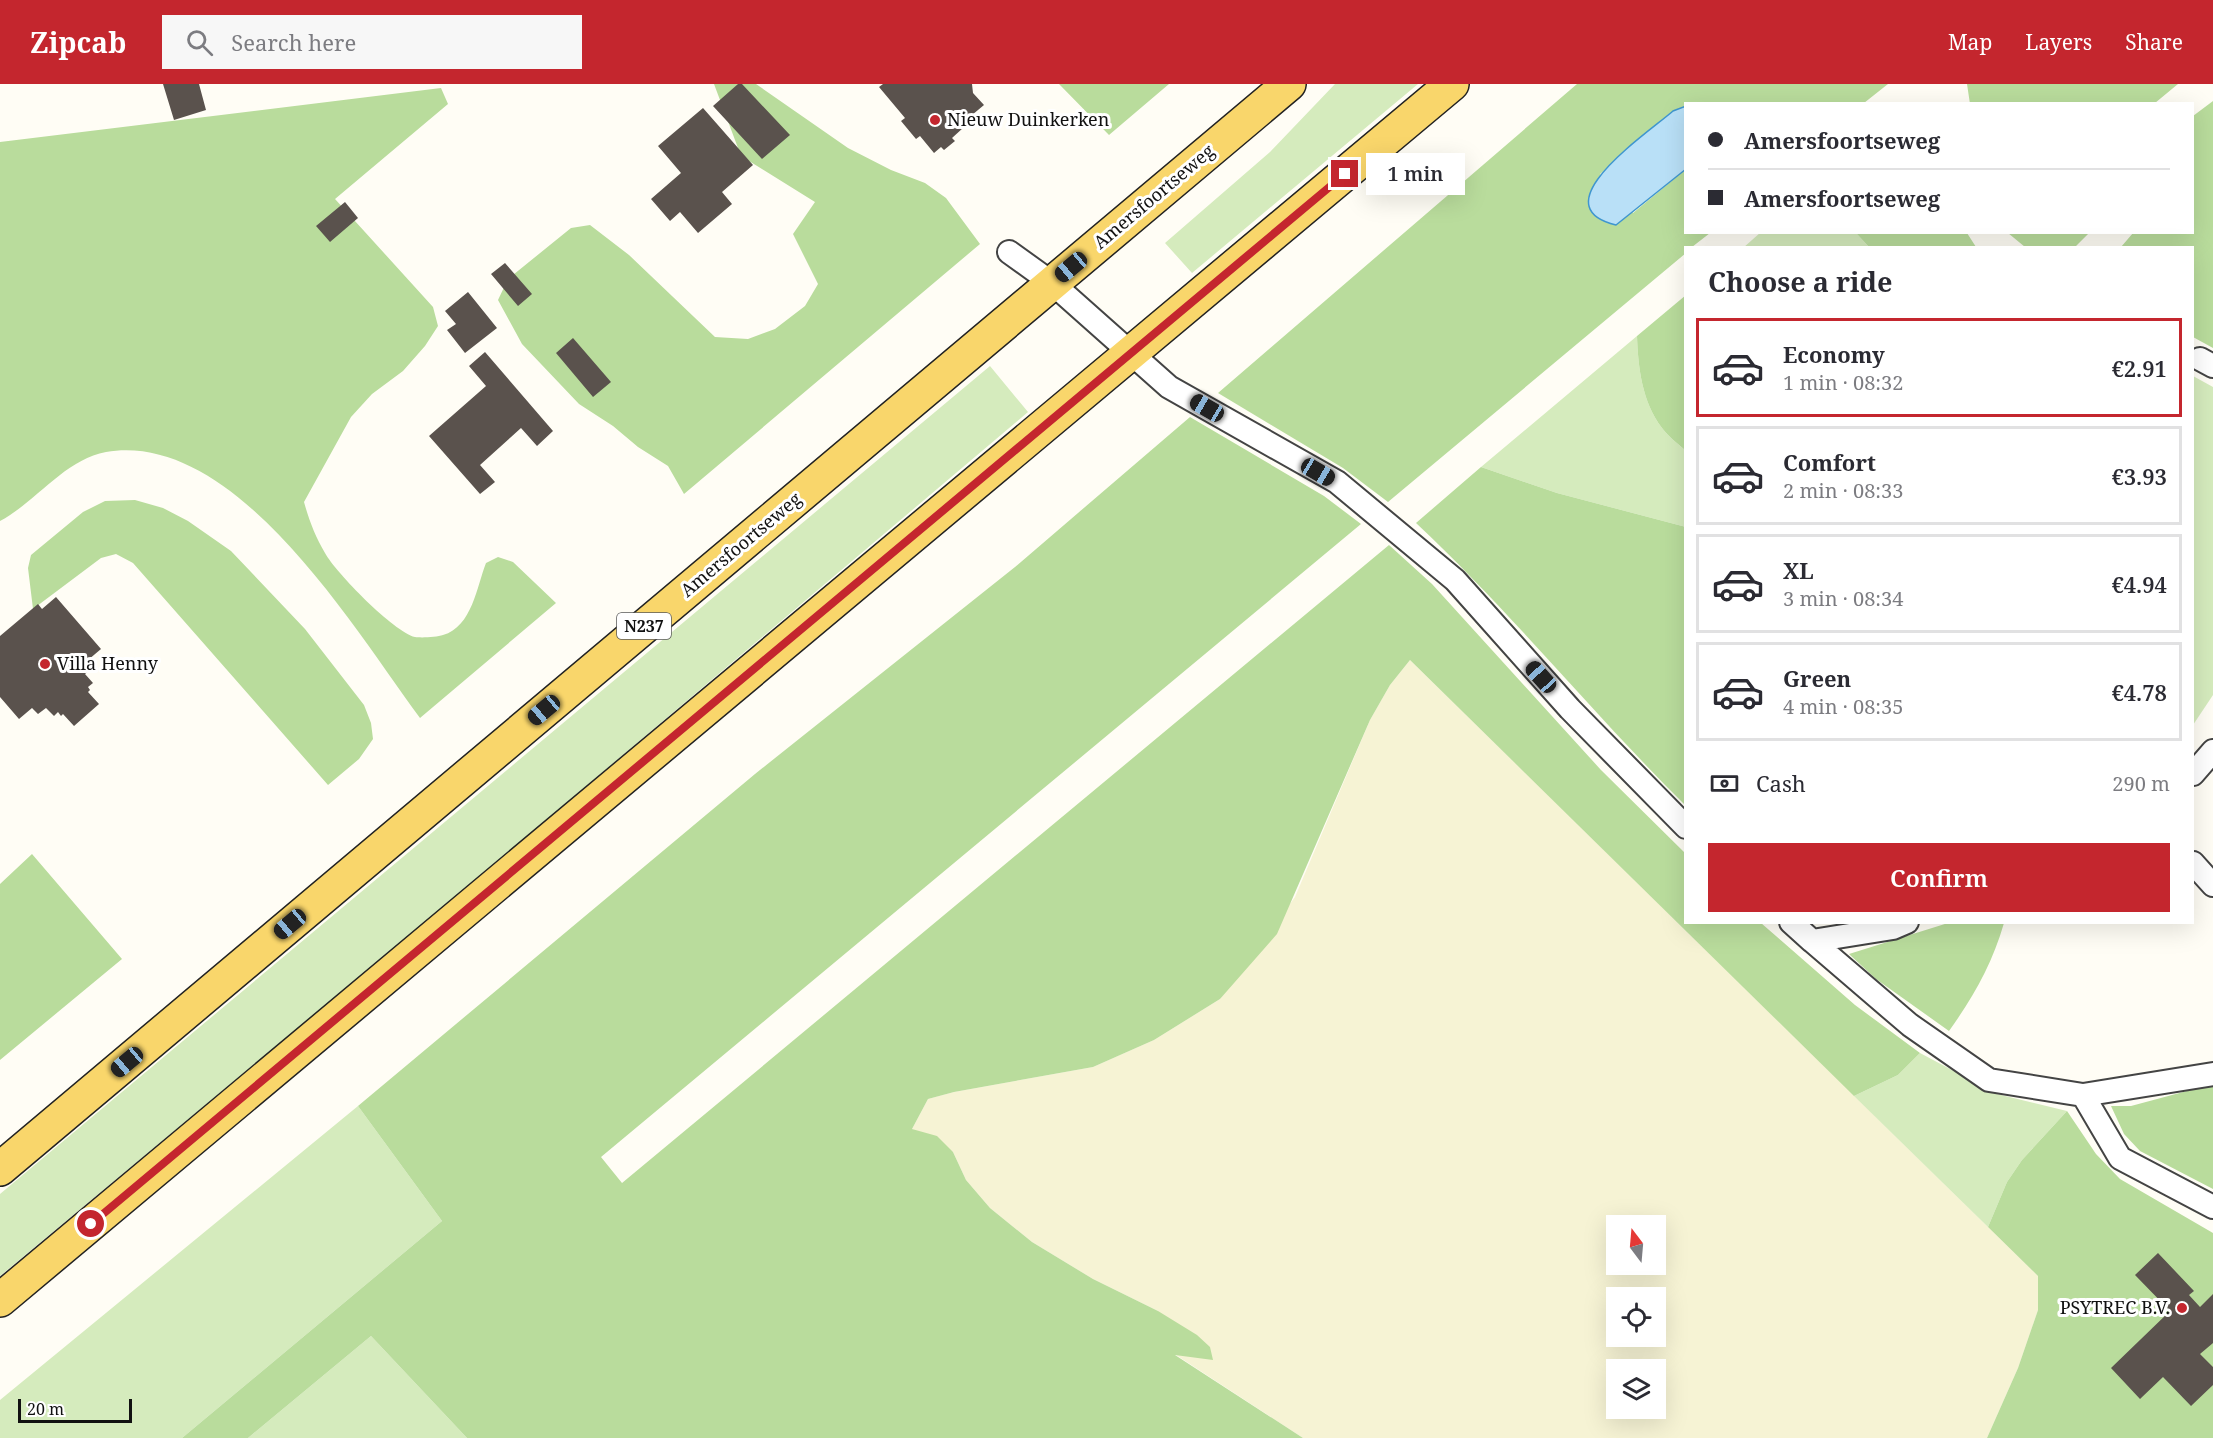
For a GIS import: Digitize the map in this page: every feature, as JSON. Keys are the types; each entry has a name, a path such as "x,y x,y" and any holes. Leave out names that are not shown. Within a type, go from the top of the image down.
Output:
{"main road":[{"name":"Amersfoortseweg","path":"0,1169 1289,84"},
{"path":"0,1300 1452,84"}],"lane":[{"path":"1009,252 1052,283 1169,387 1337,482 1455,580 1570,709 1684,825"},
{"path":"2194,773 2213,751"},
{"path":"2194,864 2213,885"},
{"path":"1793,924 1910,1025 1989,1080 2082,1095 2210,1072"},
{"path":"1812,941 1893,928 1902,924"},
{"path":"2082,1095 2120,1158 2213,1207"}],"shaded area":[{"path":"1410,660 2038,1276 2038,1310 2018,1368 1987,1438 1303,1438 1173,1353 1158,1311 1093,1279 1032,1242 990,1208 966,1180 953,1152 912,1129 928,1099 954,1092 1093,1067 1154,1040 1220,999 1295,897 1370,720 1390,685"}],"green space":[{"path":"714,84 756,84 848,148 891,170 925,183 946,198 980,244 684,494 668,466 579,404 522,344 498,300 508,279 571,228 590,225 629,255 715,337 748,339 775,329 805,306 818,284 793,234 815,202 741,156"},
{"path":"1059,84 1169,84 1109,135"},
{"path":"1335,84 1418,84 1192,273 1165,243 1270,152"},
{"path":"1577,84 1888,84 1865,102 1684,102 1684,107 1673,111 1600,174 1633,213 1684,171 1684,234 1709,234 1693,246 1684,246 1684,255 1388,502 1343,468 1218,393"},
{"path":"1967,84 2178,84 2156,102 1970,102"},
{"path":"441,88 448,104 335,199 433,307 438,326 425,346 403,371 372,394 351,417 304,502 318,540 331,562 366,601 394,625 415,637 443,635 453,631 461,624 472,605 486,563 498,557 513,562 556,603 420,718 326,589 287,543 245,503 201,472 154,453 106,452 91,456 63,472 0,521 0,142"},
{"path":"2213,101 2213,348 2194,338 2194,246 2122,246 2132,234 2194,234 2194,115"},
{"path":"1759,234 1857,234 1868,246 1745,246"},
{"path":"1857,234 1968,234 1975,246 1868,246"},
{"path":"2009,234 2088,234 2076,246 2024,246"},
{"path":"1684,297 1684,449 1664,431 1650,407 1642,384 1637,336"},
{"path":"1637,336 1642,384 1650,407 1664,431 1684,449 1684,526 1557,493 1481,467"},
{"path":"990,366 1028,412 461,892 0,1276 0,1194"},
{"path":"2194,377 2213,387 2213,695 2194,724"},
{"path":"1190,417 1324,496 1361,524 601,1157 622,1183 1389,545 1432,584 1601,770 1684,852 1684,924 1762,924 1855,1005 1920,1053 1898,1075 1854,1096 1410,660 1390,685 1370,720 1277,934 1220,999 1154,1040 1093,1067 954,1092 928,1099 912,1129 937,1136 953,1152 966,1180 990,1208 1032,1242 1093,1279 1158,1311 1197,1335 1210,1347 1213,1360 1175,1355 1303,1438 467,1438 371,1336 248,1438 182,1438 442,1221 358,1106 755,774 1015,567"},
{"path":"1481,467 1557,493 1684,526 1684,804 1485,592 1416,523"},
{"path":"135,500 163,508 188,521 231,551 305,629 364,705 371,723 373,739 359,759 328,785 133,563 116,554 101,558 33,609 28,568 31,555 83,512 105,501"},
{"path":"32,854 122,959 0,1060 0,884"},
{"path":"1945,924 2004,924 1981,979 1949,1031 1876,979 1849,954"},
{"path":"1920,1053 1997,1094 2067,1111 2022,1160 2007,1182 1988,1227 1854,1096 1898,1075"},
{"path":"2213,1084 2213,1189 2140,1151 2124,1134 2111,1106 2131,1106"},
{"path":"358,1106 442,1221 182,1438 0,1438 0,1400"},
{"path":"2067,1111 2096,1154 2120,1179 2213,1233 2213,1438 1987,1438 2018,1368 2038,1310 2038,1276 1988,1227 2007,1182 2022,1160"},
{"path":"371,1336 467,1438 248,1438"}],"water":[{"path":"1684,107 1684,171 1616,225 1595,216 1588,202 1593,186 1623,152 1673,111"}],"building":[{"path":"163,84 199,84 206,110 174,120"},
{"path":"738,84 742,84 790,135 762,159 713,106"},
{"name":"Nieuw Duinkerken","path":"883,84 972,84 973,93 984,105 960,125 963,128 952,138 955,141 944,150 941,147 934,153 920,136 916,139 901,121 905,118 879,87"},
{"path":"703,108 753,165 722,192 732,204 698,233 680,212 670,221 651,199 681,173 658,146"},
{"path":"345,202 358,218 330,242 316,226"},
{"path":"505,263 532,294 518,306 491,274"},
{"path":"468,292 497,328 465,353 447,330 456,324 445,311"},
{"path":"573,338 611,382 593,397 556,353"},
{"path":"485,352 553,431 537,446 521,428 480,465 495,482 480,494 429,436 486,386 469,366"},
{"name":"Villa Henny","path":"56,597 101,649 88,660 93,667 85,674 93,683 88,687 90,690 88,692 99,704 74,726 63,714 61,716 58,712 54,716 46,708 38,714 32,708 19,719 0,697 0,636 38,604 42,609"},
{"path":"2158,1253 2194,1291 2189,1295 2200,1307 2213,1294 2213,1343 2200,1354 2213,1367 2213,1385 2191,1406 2163,1377 2140,1399 2111,1368 2170,1311 2135,1275"}],"place":[{"name":"Nieuw Duinkerken","path":"935,120"},
{"name":"Villa Henny","path":"45,664"},
{"name":"PSYTREC B.V.","path":"2182,1308"}],"route":[{"path":"91,1224 1345,174"}]}
